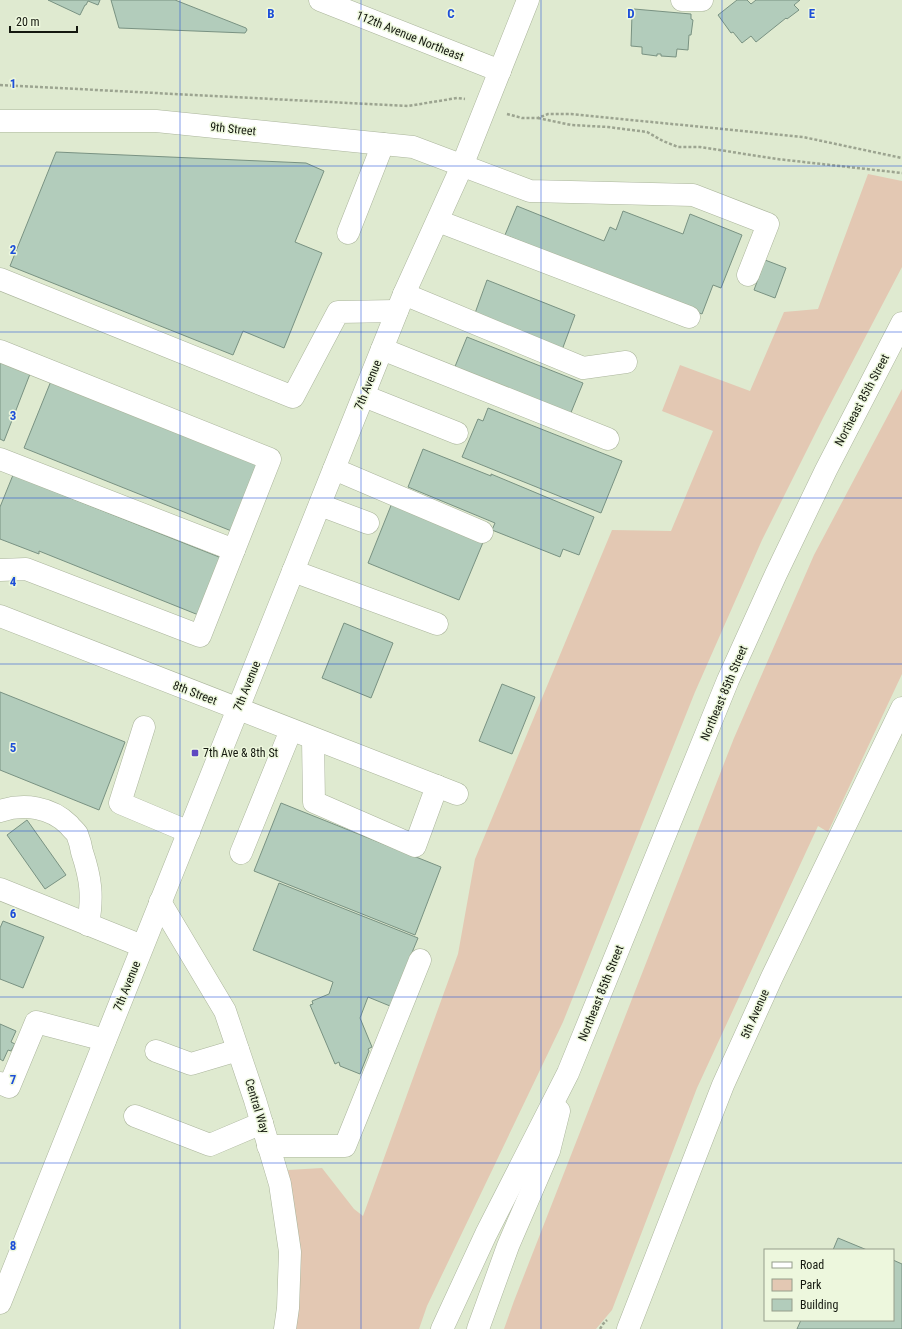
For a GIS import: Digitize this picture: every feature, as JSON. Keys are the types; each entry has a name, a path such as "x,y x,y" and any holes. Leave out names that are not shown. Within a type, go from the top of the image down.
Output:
{"street":[{"name":"112th Avenue Northeast","path":"320,0 500,71"},
{"name":"7th Avenue","path":"0,1302 382,349 462,166 528,0"},
{"path":"682,0 702,0"},
{"name":"9th Street","path":"0,121 156,122 413,147 530,191 693,195 768,224 748,275"},
{"path":"348,233 383,144"},
{"path":"438,221 689,317"},
{"path":"0,279 293,398 338,312 401,303 583,368 626,362"},
{"name":"Northeast 85th Street","path":"442,1329 486,1234 568,1073 734,666 776,574 826,470 902,323"},
{"path":"382,349 608,439"},
{"path":"0,351 270,459 200,636 26,569 0,570"},
{"path":"364,396 457,433"},
{"path":"0,459 234,550"},
{"path":"334,469 482,532"},
{"path":"320,505 368,523"},
{"path":"293,571 437,624"},
{"name":"8th Street","path":"0,616 238,710 457,794"},
{"name":"5th Avenue","path":"628,1329 726,1078 776,969 902,708"},
{"path":"144,726 120,803 189,832"},
{"path":"241,853 291,730"},
{"path":"314,739 314,802 415,846 437,786"},
{"path":"0,811 24,807 47,810 62,818 76,833 91,883 92,906 88,925"},
{"path":"0,890 142,946"},
{"name":"Central Way","path":"160,902 225,1011 262,1123 280,1184 290,1252 288,1308 285,1329"},
{"path":"268,1146 345,1146 420,960"},
{"path":"0,1083 9,1087 36,1022 105,1040"},
{"path":"156,1051 191,1064 238,1050"},
{"name":"Northeast 85th Street","path":"478,1329 508,1246 549,1151 568,1073"},
{"path":"135,1116 210,1145 262,1123"}],"path":[{"path":"0,85 408,106 457,98"},
{"path":"506,114 522,118 538,118 571,125 608,127 647,132 678,147 700,147 777,159 902,173"},
{"path":"538,118 548,114 571,114 803,137 902,158"}],"green space":[{"path":"868,174 902,181 902,267 823,418 762,540 695,692 563,1022 427,1306 419,1329 296,1329 299,1266 288,1170 322,1168 354,1209 363,1216 458,954 475,859 612,530 671,531 713,431 662,411 680,365 750,391 784,312 818,309"},
{"path":"902,389 902,674 828,832 818,826 697,1088 612,1310 596,1329 504,1329 734,738 814,555"}],"building":[{"path":"48,0 100,0 98,5 88,1 80,15"},
{"path":"111,0 175,0 246,28 247,30 245,33 119,28"},
{"path":"737,0 747,0 751,4 756,0 800,0 794,5 799,10 787,19 786,18 756,42 751,36 742,43 733,32 731,33 718,15"},
{"path":"634,9 691,14 691,19 693,20 691,35 689,35 688,50 677,49 676,57 661,56 661,54 657,54 657,56 642,54 642,47 631,46 632,14 634,14"},
{"path":"56,152 306,163 324,171 295,242 322,253 284,348 243,331 233,355 10,266"},
{"path":"517,206 604,241 610,227 616,230 623,211 683,234 690,214 742,235 721,288 713,285 702,314 505,235"},
{"path":"765,260 786,268 775,298 754,290"},
{"path":"487,280 575,315 562,350 474,316"},
{"path":"467,337 583,383 570,415 454,369"},
{"path":"0,362 30,374 4,441 0,439"},
{"path":"51,381 261,465 234,532 24,448"},
{"path":"488,408 622,461 601,513 462,457 478,419 483,421"},
{"path":"423,449 491,476 491,474 594,517 579,555 563,549 560,557 492,530 495,523 408,487"},
{"path":"13,475 224,559 201,616 39,551 39,554 0,539 0,507"},
{"path":"392,503 484,540 459,600 368,563"},
{"path":"344,623 393,643 371,698 322,678"},
{"path":"502,684 535,697 512,754 479,741"},
{"path":"0,692 125,742 99,810 0,770"},
{"path":"281,803 441,867 415,935 254,871"},
{"path":"27,820 66,875 45,889 7,835"},
{"path":"279,883 418,938 390,1006 368,997 360,1018 372,1047 368,1049 369,1051 360,1074 340,1066 339,1062 335,1064 310,1005 313,1004 312,1001 329,994 333,982 253,950"},
{"path":"3,921 44,937 23,988 0,979 0,928"},
{"path":"0,1024 16,1031 11,1042 15,1044 11,1051 8,1050 3,1061 0,1059"},
{"path":"838,1238 865,1249 833,1249"},
{"path":"894,1260 902,1264 902,1329 797,1329 801,1321 894,1321"}],"place":[{"name":"7th Ave & 8th St","path":"195,753"}]}
